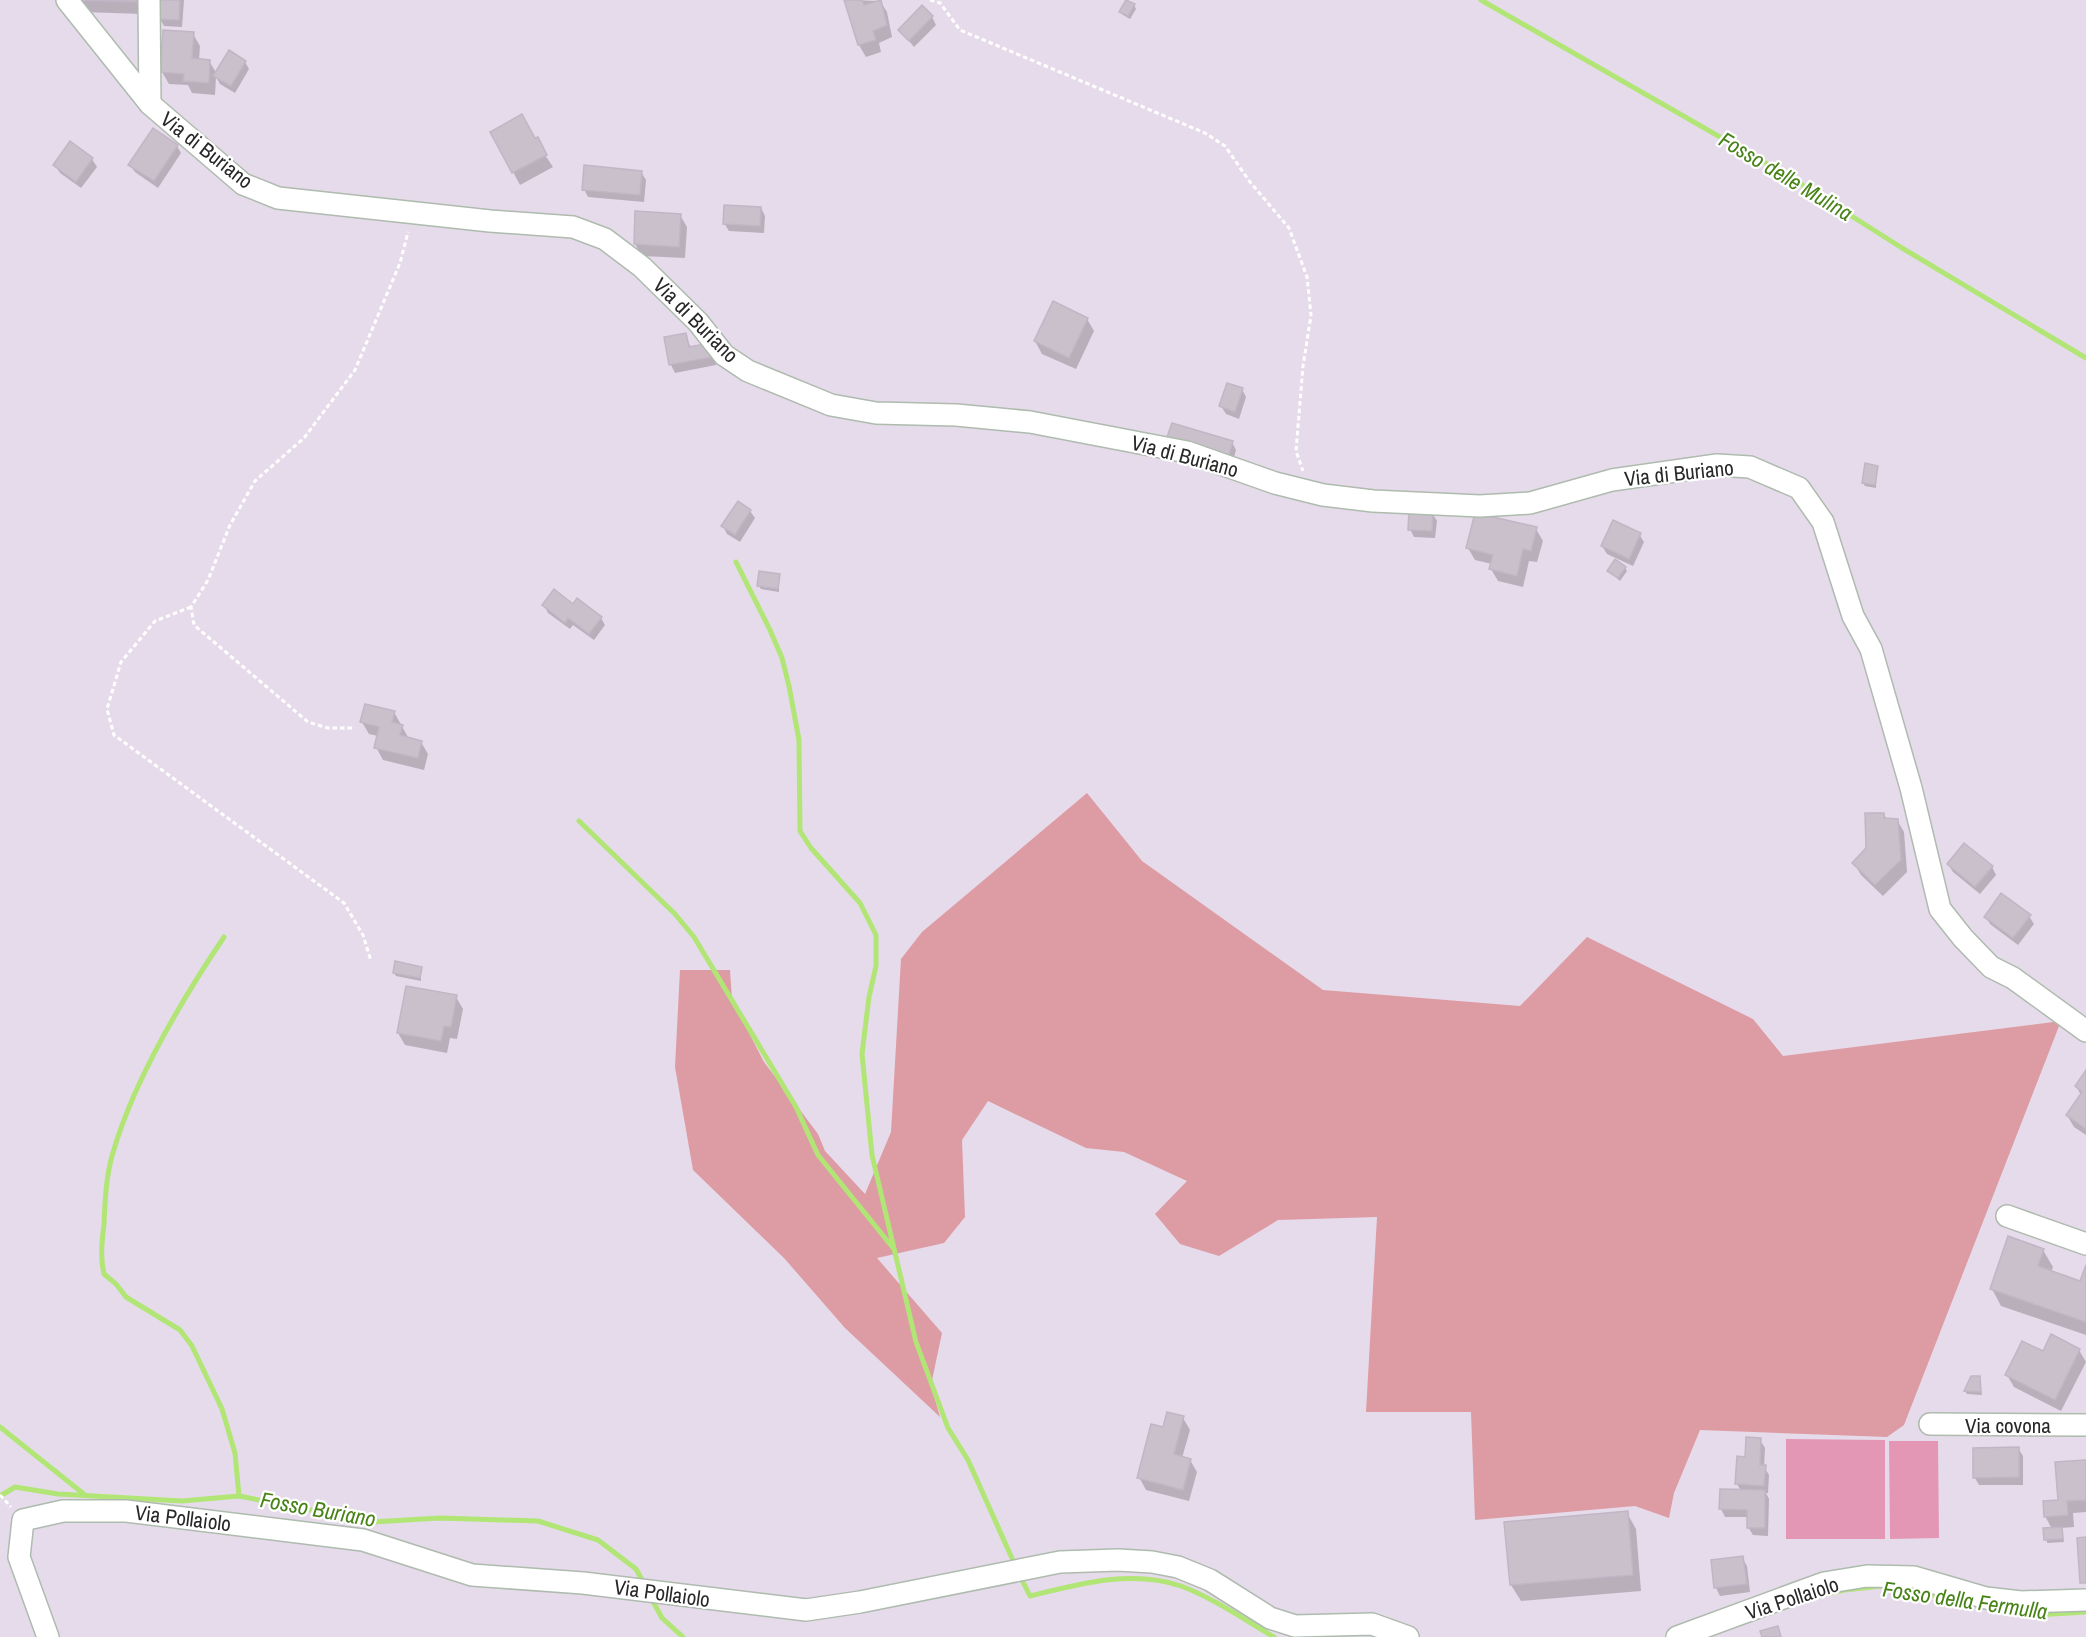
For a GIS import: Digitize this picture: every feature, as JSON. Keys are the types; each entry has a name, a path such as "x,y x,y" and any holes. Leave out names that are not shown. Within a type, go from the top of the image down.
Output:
{"street":[{"name":"Via di Buriano","path":"68,0 150,104 243,184 278,198 573,227 605,239 670,292 724,355 748,371 831,405 876,413 956,415 1030,422 1187,452 1275,483 1323,495 1437,505 1480,506 1530,503 1612,480 1717,465 1750,467 1799,488 1823,522 1853,616 1871,649 1911,788 1940,909 1963,938 1991,967 2013,978 2086,1031"},
{"path":"149,0 150,104"},
{"path":"2007,1216 2086,1244"},
{"name":"Via covona","path":"1930,1424 2086,1425"},
{"name":"Via Pollaiolo","path":"48,1637 19,1557 23,1520 63,1511 126,1511 363,1540 472,1575 583,1583 806,1610 860,1602 1060,1562 1118,1560 1152,1562 1178,1567 1210,1580 1270,1618 1295,1626 1372,1624 1408,1637"},
{"name":"Via Pollaiolo","path":"1677,1637 1824,1583 1867,1576 1914,1577 1986,1598 2021,1602 2086,1600"}],"path":[{"path":"930,0 940,3 960,30 1204,133 1225,146 1250,182 1289,228 1306,277 1311,315 1303,366 1296,451 1304,475 1323,495"},
{"path":"371,961 363,935 344,903 114,735 107,709 121,663 155,621 191,607 208,580 230,525 255,481 304,438 355,370 400,263 413,212"},
{"path":"191,607 194,625 308,722 328,728 352,728"}],"shaded area":[{"path":"1087,793 1142,861 1323,990 1520,1006 1587,937 1753,1019 1783,1056 2061,1021 1904,1425 1887,1437 1700,1430 1674,1493 1669,1518 1635,1506 1475,1520 1471,1412 1366,1412 1377,1217 1278,1220 1219,1256 1180,1244 1155,1214 1187,1181 1124,1152 1086,1148 988,1101 962,1140 965,1217 944,1243 877,1258 942,1333 931,1385 940,1417 845,1328 784,1258 693,1170 675,1067 680,970 730,970 732,1000 764,1062 818,1134 825,1151 865,1194 891,1132 901,959 922,932"},
{"path":"1786,1439 1885,1440 1885,1539 1786,1539"},
{"path":"1889,1441 1938,1441 1939,1538 1890,1539"}],"building":[{"path":"75,0 137,0 137,2"},
{"path":"159,0 180,0 179,20 158,19"},
{"path":"844,0 862,0 864,5 881,0 887,25 873,31 876,40 858,45"},
{"path":"1126,0 1135,4 1128,16 1119,12"},
{"path":"922,5 933,16 909,41 898,30"},
{"path":"163,30 194,32 192,58 210,60 209,83 183,81 184,74 160,72"},
{"path":"229,50 246,61 231,86 213,76"},
{"path":"522,114 547,155 512,173 490,132"},
{"path":"153,128 178,145 154,181 128,165"},
{"path":"70,141 93,158 76,182 53,165"},
{"path":"584,165 642,171 640,195 582,190"},
{"path":"724,205 761,207 760,226 723,224"},
{"path":"635,211 681,214 679,247 634,244"},
{"path":"1053,301 1088,318 1069,358 1034,341"},
{"path":"686,333 689,347 710,343 713,357 669,365 664,337"},
{"path":"1227,383 1243,388 1235,412 1219,406"},
{"path":"1172,423 1233,441 1228,458 1166,440"},
{"path":"1865,463 1878,466 1875,485 1862,483"},
{"path":"738,501 751,510 735,535 721,526"},
{"path":"1409,510 1433,511 1432,531 1408,530"},
{"path":"1475,513 1537,527 1531,551 1523,549 1517,576 1489,569 1493,555 1466,548"},
{"path":"1613,520 1641,533 1629,559 1601,546"},
{"path":"1615,559 1626,567 1618,578 1607,571"},
{"path":"759,571 780,574 778,589 757,586"},
{"path":"554,589 573,604 577,598 602,617 589,634 568,618 565,623 542,605"},
{"path":"365,704 395,711 392,722 403,725 400,735 422,741 418,758 374,748 379,727 360,722"},
{"path":"1865,813 1884,813 1884,818 1898,819 1901,860 1875,885 1852,863 1866,848"},
{"path":"1964,843 1993,866 1975,887 1947,864"},
{"path":"2001,893 2031,915 2013,938 1984,917"},
{"path":"395,961 422,967 420,978 393,973"},
{"path":"406,986 457,995 451,1027 444,1026 441,1041 397,1033"},
{"path":"2086,1070 2086,1129 2066,1115 2082,1092 2075,1086"},
{"path":"2008,1236 2044,1249 2038,1266 2080,1281 2086,1265 2086,1322 1990,1289"},
{"path":"2051,1334 2080,1349 2055,1400 2005,1375 2022,1341 2043,1351"},
{"path":"1971,1376 1980,1376 1981,1392 1964,1391"},
{"path":"1167,1412 1184,1416 1174,1454 1191,1459 1183,1490 1137,1478 1151,1424 1163,1427"},
{"path":"1746,1437 1761,1438 1760,1465 1766,1465 1764,1486 1735,1484 1737,1456 1745,1457"},
{"path":"2019,1447 2019,1477 1973,1478 1973,1448"},
{"path":"2086,1460 2086,1500 2067,1501 2068,1515 2044,1517 2043,1501 2058,1500 2055,1462"},
{"path":"1720,1489 1765,1490 1765,1528 1747,1528 1747,1510 1719,1509"},
{"path":"1628,1511 1633,1575 1510,1585 1504,1522"},
{"path":"2062,1527 2063,1539 2044,1540 2043,1528"},
{"path":"2086,1537 2086,1583 2080,1583 2077,1538"},
{"path":"1743,1556 1747,1584 1714,1588 1711,1560"},
{"path":"1778,1626 1781,1637 1762,1637 1760,1631"}],"waterway":[{"name":"Fosso delle Mulina","path":"1481,0 1790,177 1902,248 2086,358"},
{"path":"736,562 782,658 789,686 799,740 800,831 811,848 860,903 876,935 876,966 869,997 862,1054 872,1155 916,1342 948,1428 968,1460 1015,1565"},
{"path":"579,821 675,914 694,937 796,1107 818,1155 894,1249"},
{"path":"224,937 175,1015 132,1099 108,1173 102,1255 104,1274 126,1297 180,1330 192,1346 222,1409 235,1453 239,1496"},
{"name":"Fosso Buriano","path":"0,1427 85,1495"},
{"name":"Fosso Buriano","path":"0,1496 15,1487 58,1494 182,1501 239,1496 372,1522 440,1518 538,1521 598,1540 636,1569 645,1585"},
{"path":"1020,1576 1030,1596 1105,1580 1162,1581 1181,1586 1205,1597 1274,1637"},
{"name":"Fosso della Fermulla","path":"1813,1597 1844,1590 1881,1586"},
{"name":"Fosso della Fermulla","path":"1893,1586 1960,1601"},
{"name":"Fosso Buriano","path":"650,1596 662,1618 683,1637"},
{"name":"Fosso della Fermulla","path":"2013,1611 2035,1615 2086,1612"}]}
